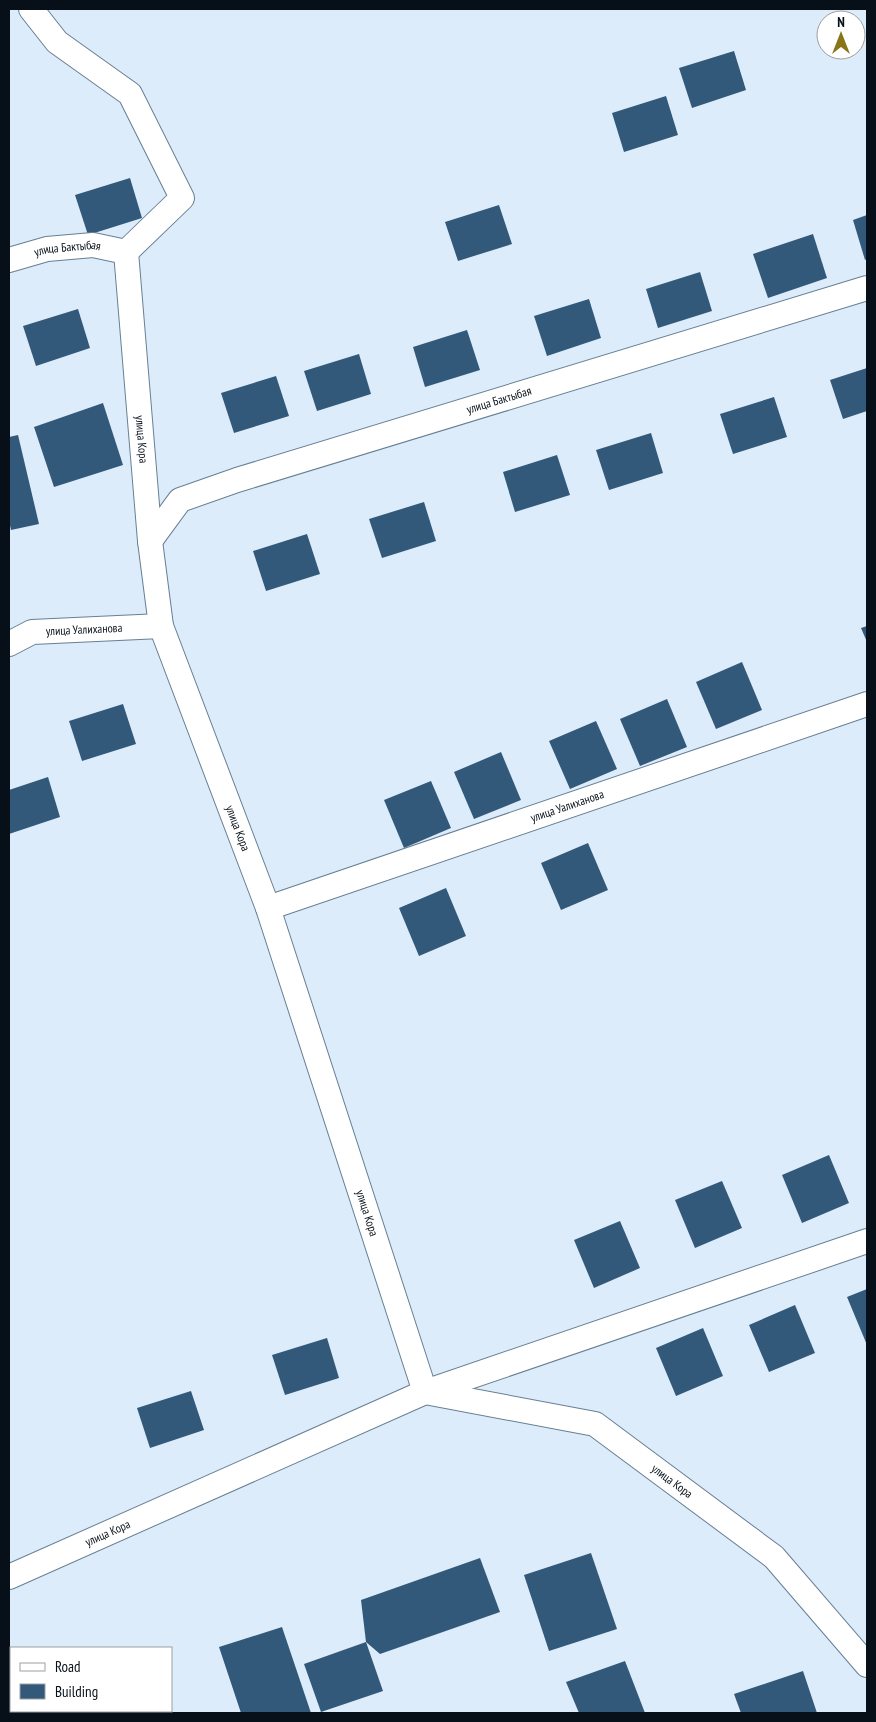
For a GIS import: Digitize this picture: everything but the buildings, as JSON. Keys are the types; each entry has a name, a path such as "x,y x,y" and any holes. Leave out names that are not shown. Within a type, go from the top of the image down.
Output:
{"street":[{"path":"32,9 57,42 130,94 182,198 126,252"},
{"name":"улица Бактыбая","path":"9,260 47,249 93,244 126,252"},
{"name":"улица Кора","path":"126,252 150,541 161,626 268,908 425,1392"},
{"name":"улица Бактыбая","path":"150,541 180,500 236,480 867,288"},
{"name":"улица Уалиханова","path":"9,644 32,632 161,626"},
{"name":"улица Уалиханова","path":"268,908 867,704"},
{"name":"улица Кора","path":"9,1577 425,1392 867,1241"},
{"name":"улица Кора","path":"425,1392 595,1424 774,1557 867,1665"}]}
